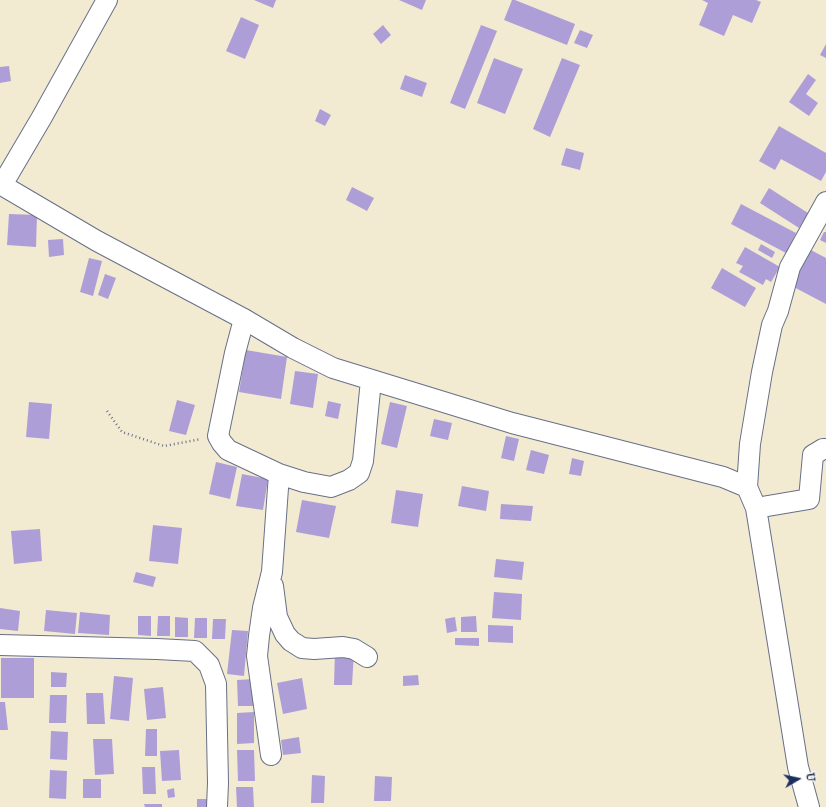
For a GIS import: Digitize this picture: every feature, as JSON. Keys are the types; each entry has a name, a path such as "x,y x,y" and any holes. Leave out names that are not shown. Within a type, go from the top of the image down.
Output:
{"street":[{"path":"107,0 42,117 1,184 96,241 244,319 293,348 333,368 512,424 723,478 747,487"},
{"path":"809,807 798,767 756,508 747,487 750,444 762,372 772,325 778,311 790,267 826,202"},
{"path":"244,319 235,353 218,436 228,450 279,474 304,482 331,487 349,480 359,473 363,461 370,380"},
{"path":"756,508 809,499 813,455 826,449"},
{"path":"271,755 258,656 263,608 272,572 279,474"},
{"path":"272,572 277,617 285,634 291,641 302,648 314,649 343,647 354,649 367,657"},
{"path":"0,645 195,651 209,665 216,684 217,807"}],"path":[{"path":"108,411 122,432 164,446 218,436"}],"building":[{"path":"254,0 276,0 273,8"},
{"path":"399,0 426,0 422,10"},
{"path":"512,0 575,24 567,45 504,20"},
{"path":"702,0 756,0 761,2 752,23 733,15 724,36 699,25 708,3"},
{"path":"241,17 259,25 245,59 226,51"},
{"path":"383,25 391,35 381,44 373,34"},
{"path":"481,25 497,31 465,109 450,103"},
{"path":"580,30 593,35 587,48 574,43"},
{"path":"826,44 826,58 820,55"},
{"path":"494,58 523,69 505,114 477,103"},
{"path":"562,58 580,65 550,137 533,129"},
{"path":"9,66 11,81 0,83 0,67"},
{"path":"808,74 816,80 806,94 818,103 809,116 789,102"},
{"path":"405,75 427,83 422,97 400,89"},
{"path":"320,109 331,115 325,126 315,121"},
{"path":"779,126 826,153 826,172 821,181 781,159 775,170 759,161"},
{"path":"566,148 584,153 580,170 561,165"},
{"path":"352,187 374,198 367,211 346,200"},
{"path":"769,188 808,213 799,228 760,203"},
{"path":"741,204 796,233 786,253 731,224"},
{"path":"9,214 37,215 36,247 7,245"},
{"path":"824,232 826,232 826,243 820,240"},
{"path":"63,239 64,255 49,257 48,240"},
{"path":"761,244 775,252 772,258 758,250"},
{"path":"745,247 780,267 771,282 766,279 763,285 739,272 743,266 736,263"},
{"path":"809,249 826,258 826,304 790,285"},
{"path":"89,258 102,261 93,296 80,292"},
{"path":"722,268 756,288 745,307 711,288"},
{"path":"105,274 116,278 108,299 98,295"},
{"path":"246,350 287,357 281,399 239,392"},
{"path":"295,371 318,374 313,408 290,404"},
{"path":"177,400 195,405 186,435 169,431"},
{"path":"328,401 341,404 338,419 325,416"},
{"path":"29,402 52,404 49,439 26,437"},
{"path":"390,402 407,406 397,448 381,444"},
{"path":"434,419 452,423 448,440 430,436"},
{"path":"506,436 519,439 514,461 501,458"},
{"path":"531,450 549,455 544,474 526,470"},
{"path":"572,458 584,461 581,476 569,474"},
{"path":"216,462 237,467 230,499 209,494"},
{"path":"242,474 268,479 263,510 236,506"},
{"path":"462,486 489,491 486,511 458,506"},
{"path":"396,490 423,494 418,527 391,523"},
{"path":"302,500 336,506 329,538 296,532"},
{"path":"501,504 533,506 531,521 500,519"},
{"path":"153,525 182,528 178,564 149,561"},
{"path":"40,529 42,561 14,564 11,531"},
{"path":"496,559 524,562 522,580 494,577"},
{"path":"136,572 156,577 153,587 133,582"},
{"path":"494,592 522,594 521,620 492,618"},
{"path":"0,608 20,611 18,631 0,629"},
{"path":"46,610 77,613 75,634 44,631"},
{"path":"80,612 110,615 109,635 78,633"},
{"path":"138,616 151,616 151,636 138,635"},
{"path":"158,616 170,616 170,636 157,636"},
{"path":"476,616 477,632 461,632 461,617"},
{"path":"175,617 188,618 188,637 175,637"},
{"path":"455,617 457,631 447,633 445,619"},
{"path":"195,618 207,618 207,638 194,638"},
{"path":"213,619 226,619 225,639 212,639"},
{"path":"488,625 513,626 513,643 488,642"},
{"path":"232,630 248,631 244,676 227,674"},
{"path":"455,638 479,638 479,646 455,645"},
{"path":"335,651 354,652 352,685 334,685"},
{"path":"1,658 34,658 34,698 1,698"},
{"path":"51,672 67,673 66,687 51,687"},
{"path":"418,675 419,685 403,686 403,676"},
{"path":"114,676 133,678 129,721 110,719"},
{"path":"302,678 307,709 283,714 277,683"},
{"path":"254,679 255,706 238,706 237,680"},
{"path":"163,687 166,718 147,720 144,689"},
{"path":"86,693 103,693 105,724 87,724"},
{"path":"50,695 67,695 66,723 49,723"},
{"path":"0,702 5,702 8,730 0,730"},
{"path":"254,712 254,743 237,744 237,713"},
{"path":"146,729 157,729 157,756 145,756"},
{"path":"51,731 68,732 67,760 50,759"},
{"path":"299,737 301,753 283,755 281,740"},
{"path":"93,739 112,739 114,774 95,775"},
{"path":"179,750 181,780 162,781 160,751"},
{"path":"237,750 254,750 255,781 238,781"},
{"path":"142,767 155,767 156,794 143,794"},
{"path":"50,770 67,771 66,799 49,798"},
{"path":"312,775 325,776 324,803 311,803"},
{"path":"375,776 392,777 391,801 374,801"},
{"path":"83,779 101,779 101,798 83,798"},
{"path":"236,787 253,787 254,807 237,807"},
{"path":"174,788 175,797 168,798 167,790"},
{"path":"197,799 210,799 210,807 197,807"},
{"path":"144,804 162,804 162,807 145,807"}]}
